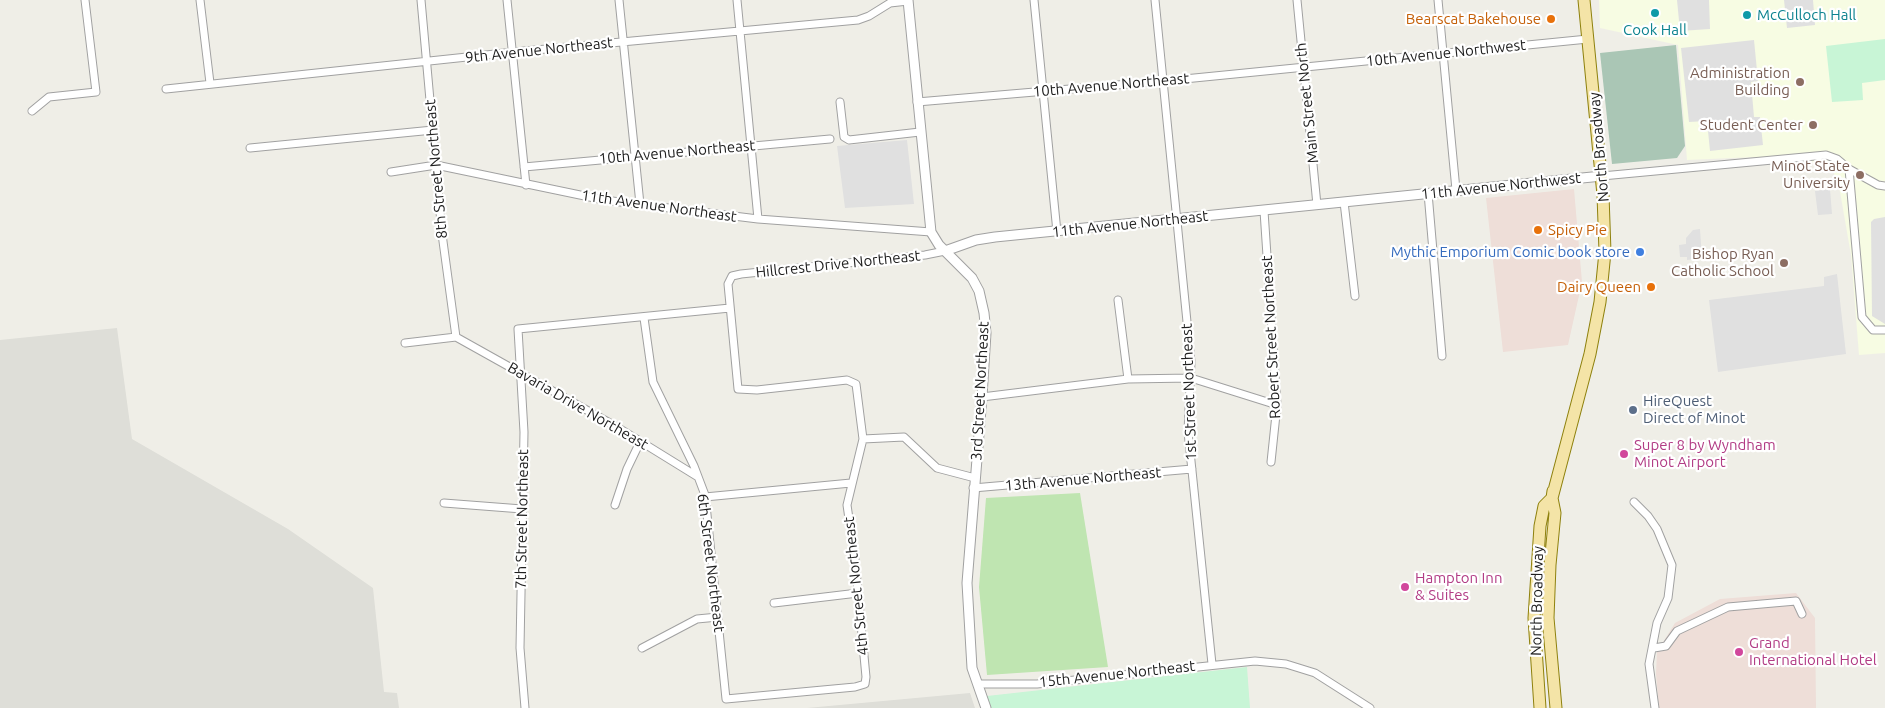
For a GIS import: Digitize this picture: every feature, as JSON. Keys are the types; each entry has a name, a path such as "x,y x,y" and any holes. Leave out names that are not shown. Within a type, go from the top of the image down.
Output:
{"main road":[{"name":"North Broadway","path":"1540,708 1534,644 1535,585 1542,512 1552,498 1590,354 1600,307 1605,252 1602,176 1584,0"},
{"name":"North Broadway","path":"1552,498 1555,513 1550,565 1548,618 1556,708"}],"street":[{"path":"32,111 48,97 96,92 85,0"},
{"path":"200,0 210,83"},
{"name":"8th Street Northeast","path":"421,0 443,243 456,337"},
{"path":"507,0 514,52 526,185"},
{"path":"619,0 640,204"},
{"path":"737,0 758,220"},
{"path":"913,0 908,0 931,232"},
{"name":"9th Avenue Northeast","path":"166,88 623,41 858,20 869,16 890,3 908,0"},
{"path":"1034,0 1057,232"},
{"name":"1st Street Northeast","path":"1155,0 1192,378 1188,432 1212,664"},
{"name":"Main Street North","path":"1297,0 1317,205"},
{"path":"1438,0 1456,190"},
{"name":"10th Avenue Northwest","path":"1304,66 1588,39"},
{"name":"10th Avenue Northeast","path":"917,102 1164,81 1304,66"},
{"path":"840,102 844,137 849,140 920,132"},
{"path":"250,148 433,130"},
{"name":"10th Avenue Northeast","path":"524,166 830,139"},
{"name":"11th Avenue Northwest","path":"1317,205 1813,155 1826,155 1837,159 1878,185 1885,186"},
{"name":"11th Avenue Northeast","path":"391,172 436,164 526,185 604,200 758,220 931,232"},
{"path":"1850,169 1862,317 1872,330 1885,330"},
{"path":"1428,193 1442,356"},
{"path":"1344,202 1355,296"},
{"name":"11th Avenue Northeast","path":"945,251 976,240 995,237 1317,205"},
{"name":"Robert Street Northeast","path":"1264,211 1277,405 1271,462"},
{"name":"3rd Street Northeast","path":"931,232 936,241 972,278 982,300 986,333 967,583 972,668 986,708"},
{"name":"Hillcrest Drive Northeast","path":"730,308 728,284 732,276 945,251"},
{"path":"1118,300 1128,379"},
{"path":"644,318 730,308"},
{"name":"4th Street Northeast","path":"726,699 855,687 864,684 866,677 847,505 862,439 856,384 847,380 757,390 738,388 730,308"},
{"name":"7th Street Northeast","path":"525,708 520,648 524,432 518,329 644,318"},
{"name":"6th Street Northeast","path":"644,318 653,382 698,477 705,497 726,699"},
{"path":"405,343 456,337"},
{"name":"Bavaria Drive Northeast","path":"456,337 698,477"},
{"path":"982,397 1128,379 1192,378 1277,405"},
{"path":"862,439 904,437 937,468 975,478"},
{"path":"615,505 627,468 640,442"},
{"name":"13th Avenue Northeast","path":"973,488 1192,469"},
{"path":"705,497 852,483"},
{"path":"1634,502 1648,516 1657,529 1672,565 1670,591 1657,623 1654,648 1649,664 1655,708"},
{"path":"444,503 522,509"},
{"path":"774,603 858,593"},
{"path":"1654,648 1666,646 1677,630 1728,607 1796,600 1802,614"},
{"path":"642,648 697,619 718,617"},
{"name":"15th Avenue Northeast","path":"978,684 1037,684 1212,664 1255,661 1286,664 1315,673 1370,708"}],"shaded area":[{"name":"Minot State University","path":"1599,0 1885,0 1885,353 1859,355 1851,255 1839,186 1830,164 1755,157 1687,160 1678,45 1600,28"},
{"path":"1677,0 1709,0 1710,29 1680,31"},
{"path":"1784,0 1813,0 1815,25 1787,28"},
{"path":"1754,40 1758,81 1751,82 1754,117 1760,117 1763,145 1710,151 1707,121 1689,122 1681,48"},
{"path":"1676,45 1685,146 1677,158 1612,164 1600,53"},
{"path":"907,140 914,204 845,208 837,146"},
{"path":"1574,189 1582,282 1568,345 1503,352 1486,198"},
{"path":"1830,189 1832,214 1818,215 1815,191"},
{"path":"1885,217 1885,324 1872,316 1871,222 1874,219"},
{"path":"1700,229 1702,258 1687,260 1687,257 1680,257 1679,245 1686,244 1686,238 1693,230"},
{"path":"1837,274 1846,354 1718,372 1709,300 1824,286 1824,277"},
{"path":"117,328 132,439 288,529 373,588 384,692 397,693 399,708 0,708 0,340"},
{"path":"1796,593 1815,618 1816,708 1659,708 1656,674 1657,652 1675,623 1720,599"},
{"path":"970,693 975,708 807,708"}],"green space":[{"path":"1885,39 1885,80 1862,83 1863,100 1832,102 1826,46"},
{"path":"1080,493 1108,667 987,675 979,587 986,498"},
{"path":"1247,667 1250,708 991,708 987,696"}],"place":[{"name":"Cook Hall","path":"1655,13"},
{"name":"McCulloch Hall","path":"1747,15"},
{"name":"Bearscat Bakehouse","path":"1551,19"},
{"name":"Administration Building","path":"1800,82"},
{"name":"Student Center","path":"1813,125"},
{"name":"Minot State University","path":"1860,175"},
{"name":"Spicy Pie","path":"1538,230"},
{"name":"Mythic Emporium Comic book store","path":"1640,252"},
{"name":"Bishop Ryan Catholic School","path":"1784,263"},
{"name":"Dairy Queen","path":"1651,287"},
{"name":"HireQuest Direct of Minot","path":"1633,410"},
{"name":"Super 8 by Wyndham Minot Airport","path":"1624,454"},
{"name":"Hampton Inn & Suites","path":"1405,587"},
{"name":"Grand International Hotel","path":"1739,652"}]}
